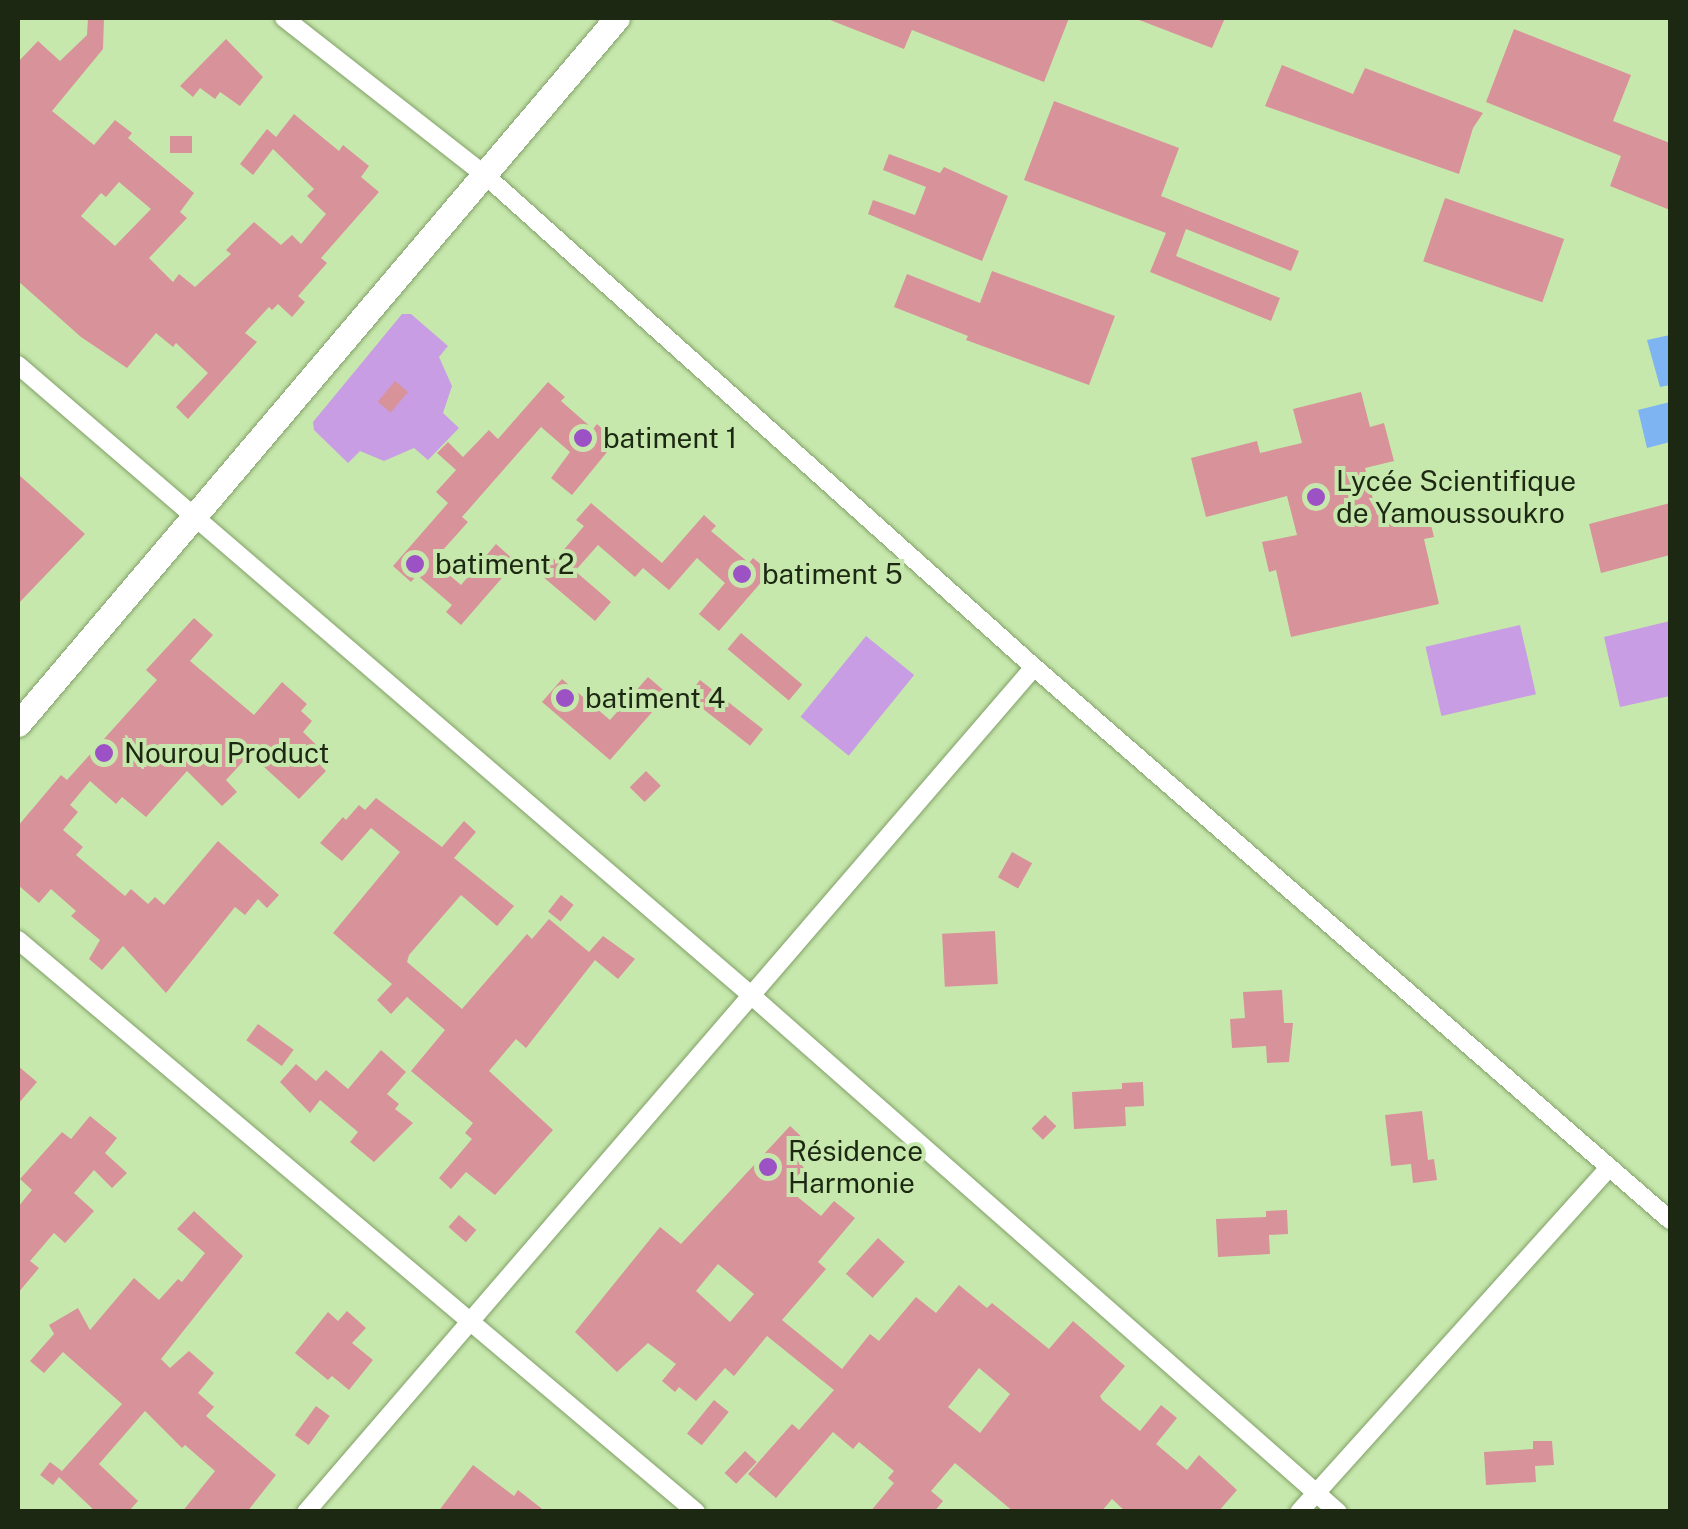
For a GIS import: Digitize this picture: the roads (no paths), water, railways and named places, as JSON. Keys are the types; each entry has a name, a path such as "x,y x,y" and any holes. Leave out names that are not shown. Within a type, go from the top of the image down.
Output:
{"street":[{"path":"284,18 485,175 1034,667 1670,1220"},
{"path":"18,724 617,18"},
{"path":"18,365 752,996 1338,1512"},
{"path":"306,1512 468,1319 1034,667"},
{"path":"18,940 696,1512"},
{"path":"1299,1512 1608,1170"}],"water":[{"path":"1670,335 1670,385 1660,387 1647,340"},
{"path":"1670,402 1670,442 1647,448 1638,410"}],"place":[{"name":"batiment 1","path":"583,438"},
{"name":"Lycée Scientifique de Yamoussoukro","path":"1316,497"},
{"name":"batiment 2","path":"415,564"},
{"name":"batiment 5","path":"742,574"},
{"name":"batiment 4","path":"565,698"},
{"name":"Nourou Product","path":"104,753"},
{"name":"Résidence Harmonie","path":"768,1167"}]}
